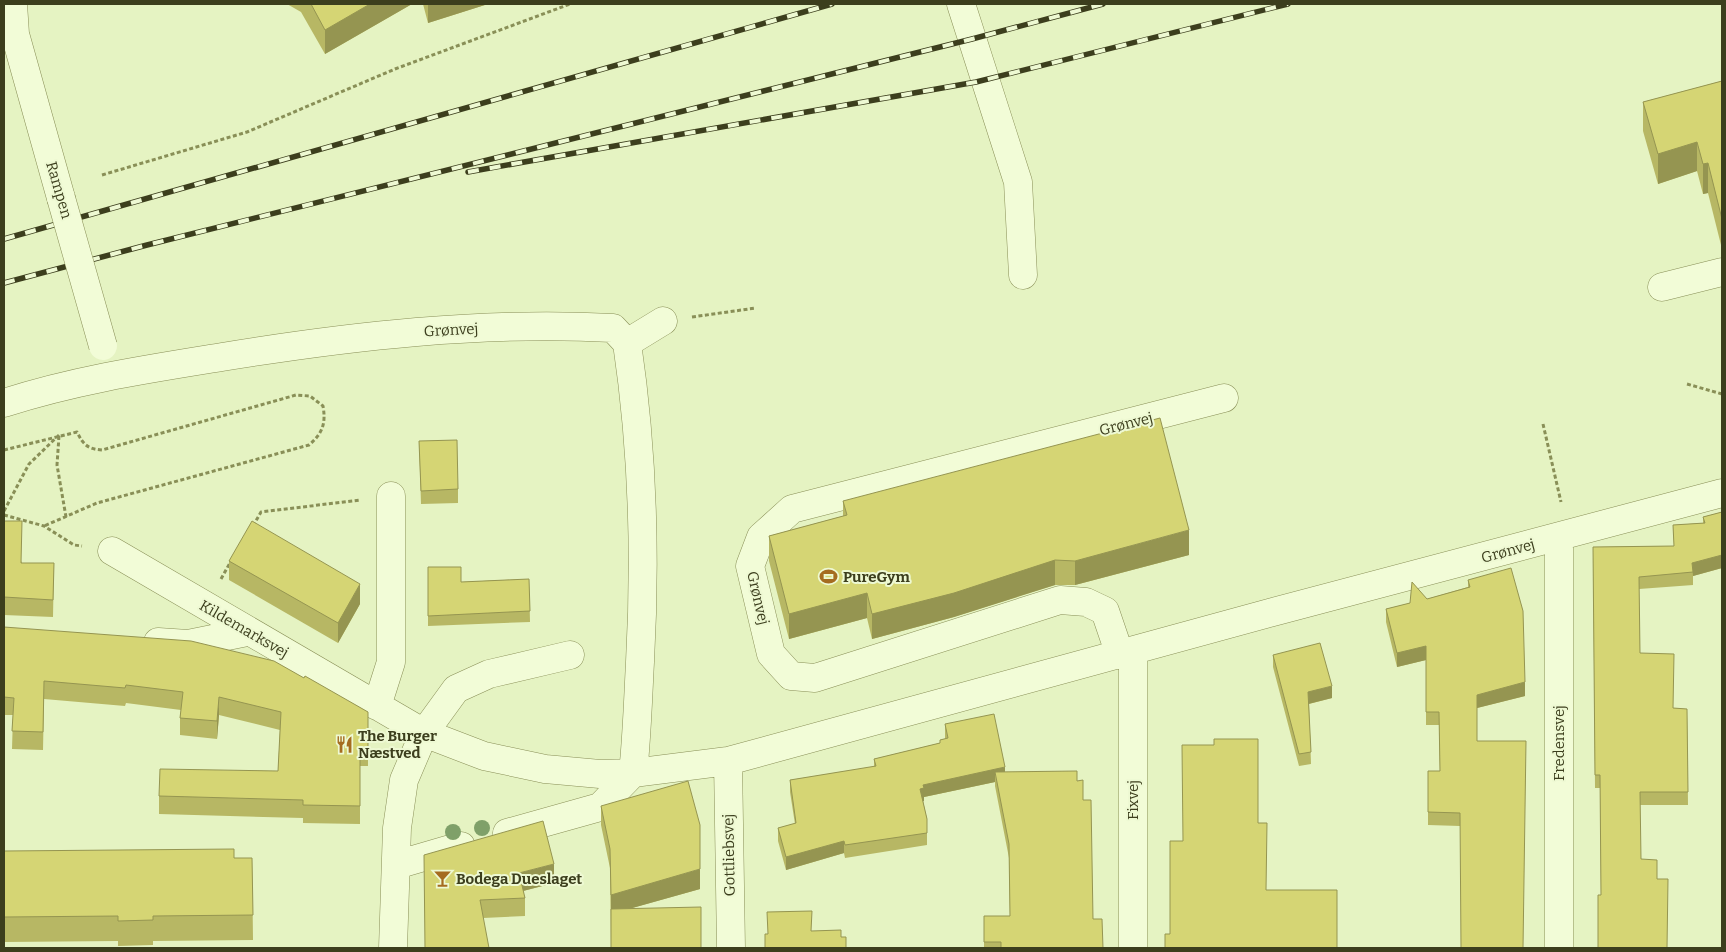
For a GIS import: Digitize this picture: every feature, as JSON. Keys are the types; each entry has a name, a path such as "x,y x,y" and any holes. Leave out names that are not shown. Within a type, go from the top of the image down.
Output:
{"street":[{"name":"Rampen","path":"13,4 9,34 61,198 111,374"},
{"path":"961,4 1018,182 1023,275"},
{"path":"1662,287 1722,272"},
{"path":"396,865 600,807 632,773 636,744 645,580 641,474 627,343 663,321"},
{"name":"Grønvej","path":"4,403 48,389 111,374 336,339 436,330 568,326 613,328 627,343"},
{"name":"Grønvej","path":"1126,653 1105,612 1086,602 1060,600 815,678 791,676 771,654 750,566 761,537 792,509 1224,398"},
{"name":"Grønvej","path":"424,733 484,756 545,769 600,774 632,773 728,761 1722,493"},
{"path":"377,706 391,662 391,496"},
{"name":"Fredensvej","path":"1559,948 1563,536"},
{"name":"Kildemarksvej","path":"112,551 247,632 424,733"},
{"path":"130,639 188,644 247,632"},
{"name":"Fixvej","path":"1126,653 1133,948"},
{"path":"393,948 396,828 404,780 424,733 456,689 489,674 570,655"},
{"name":"Gottliebsvej","path":"728,761 731,948"}],"path":[{"path":"102,175 247,132 395,69 570,4"},
{"path":"663,321 756,308"},
{"path":"1687,384 1722,394"},
{"path":"4,450 77,432 82,444 91,450 102,450 296,395 310,396 323,406 325,419 320,435 309,445 97,503 44,526"},
{"path":"1542,424 1563,536"},
{"path":"4,511 29,464 59,435"},
{"path":"59,435 57,466 66,517"},
{"path":"250,529 261,512 391,496"},
{"path":"4,515 44,526 74,545 112,551"},
{"path":"205,606 235,555"}],"building":[{"path":"311,4 370,4 325,30"},
{"path":"1722,81 1722,219 1708,163 1703,164 1697,142 1658,154 1643,102"},
{"path":"1160,418 1189,530 1075,561 1055,560 954,593 872,614 867,593 789,614 769,536 847,515 843,501"},
{"path":"457,440 458,489 421,491 419,441"},
{"path":"1722,512 1722,555 1692,563 1693,572 1639,577 1640,653 1674,654 1673,708 1687,709 1688,792 1640,792 1641,859 1657,860 1657,879 1668,879 1667,948 1598,948 1598,895 1601,895 1600,775 1595,775 1593,547 1674,546 1673,525 1705,523 1703,517"},
{"path":"4,521 22,521 21,563 54,563 53,600 4,597"},
{"path":"252,521 360,584 338,623 229,561"},
{"path":"428,567 461,567 461,582 529,579 530,611 428,616"},
{"path":"1511,568 1523,611 1525,682 1477,695 1477,741 1526,741 1523,948 1461,948 1460,813 1428,812 1428,771 1440,771 1439,712 1426,712 1426,646 1397,653 1386,609 1410,603 1412,582 1427,599 1470,587 1468,580"},
{"path":"4,627 191,641 274,661 304,678 305,676 368,712 368,748 360,748 360,806 303,805 303,800 159,796 160,769 278,771 281,712 219,697 217,721 180,718 183,692 126,685 125,688 44,681 43,732 12,731 14,698 4,697"},
{"path":"1320,643 1332,686 1308,692 1311,752 1299,754 1273,655"},
{"path":"994,714 1005,767 923,785 924,788 920,789 927,819 927,833 845,845 844,841 786,857 778,828 796,823 790,780 876,766 874,759 940,743 940,740 948,738 945,724"},
{"path":"1214,739 1258,739 1258,823 1267,823 1266,890 1337,890 1337,948 1165,948 1165,934 1170,934 1170,841 1183,841 1182,745 1214,745"},
{"path":"1077,771 1077,781 1083,780 1083,800 1091,800 1093,919 1102,919 1103,948 1001,948 1001,942 984,942 984,916 1010,916 1009,844 995,772"},
{"path":"688,781 700,825 700,869 611,895 610,849 601,806"},
{"path":"543,821 554,864 519,873 525,898 480,900 489,948 425,948 424,855"},
{"path":"234,849 234,858 252,858 253,915 153,916 153,920 118,921 118,916 4,917 4,851"},
{"path":"701,907 701,948 611,948 611,909"},
{"path":"812,911 811,931 841,930 841,937 846,937 846,948 765,948 765,934 768,934 767,912"}],"railway":[{"path":"4,239 832,4"},
{"path":"4,283 147,245 972,39 1103,4"},
{"path":"468,172 976,82 1288,4"}],"place":[{"name":"PureGym","path":"829,577"},
{"name":"The Burger Næstved","path":"344,745"},
{"name":"Bodega Dueslaget","path":"442,879"}]}
